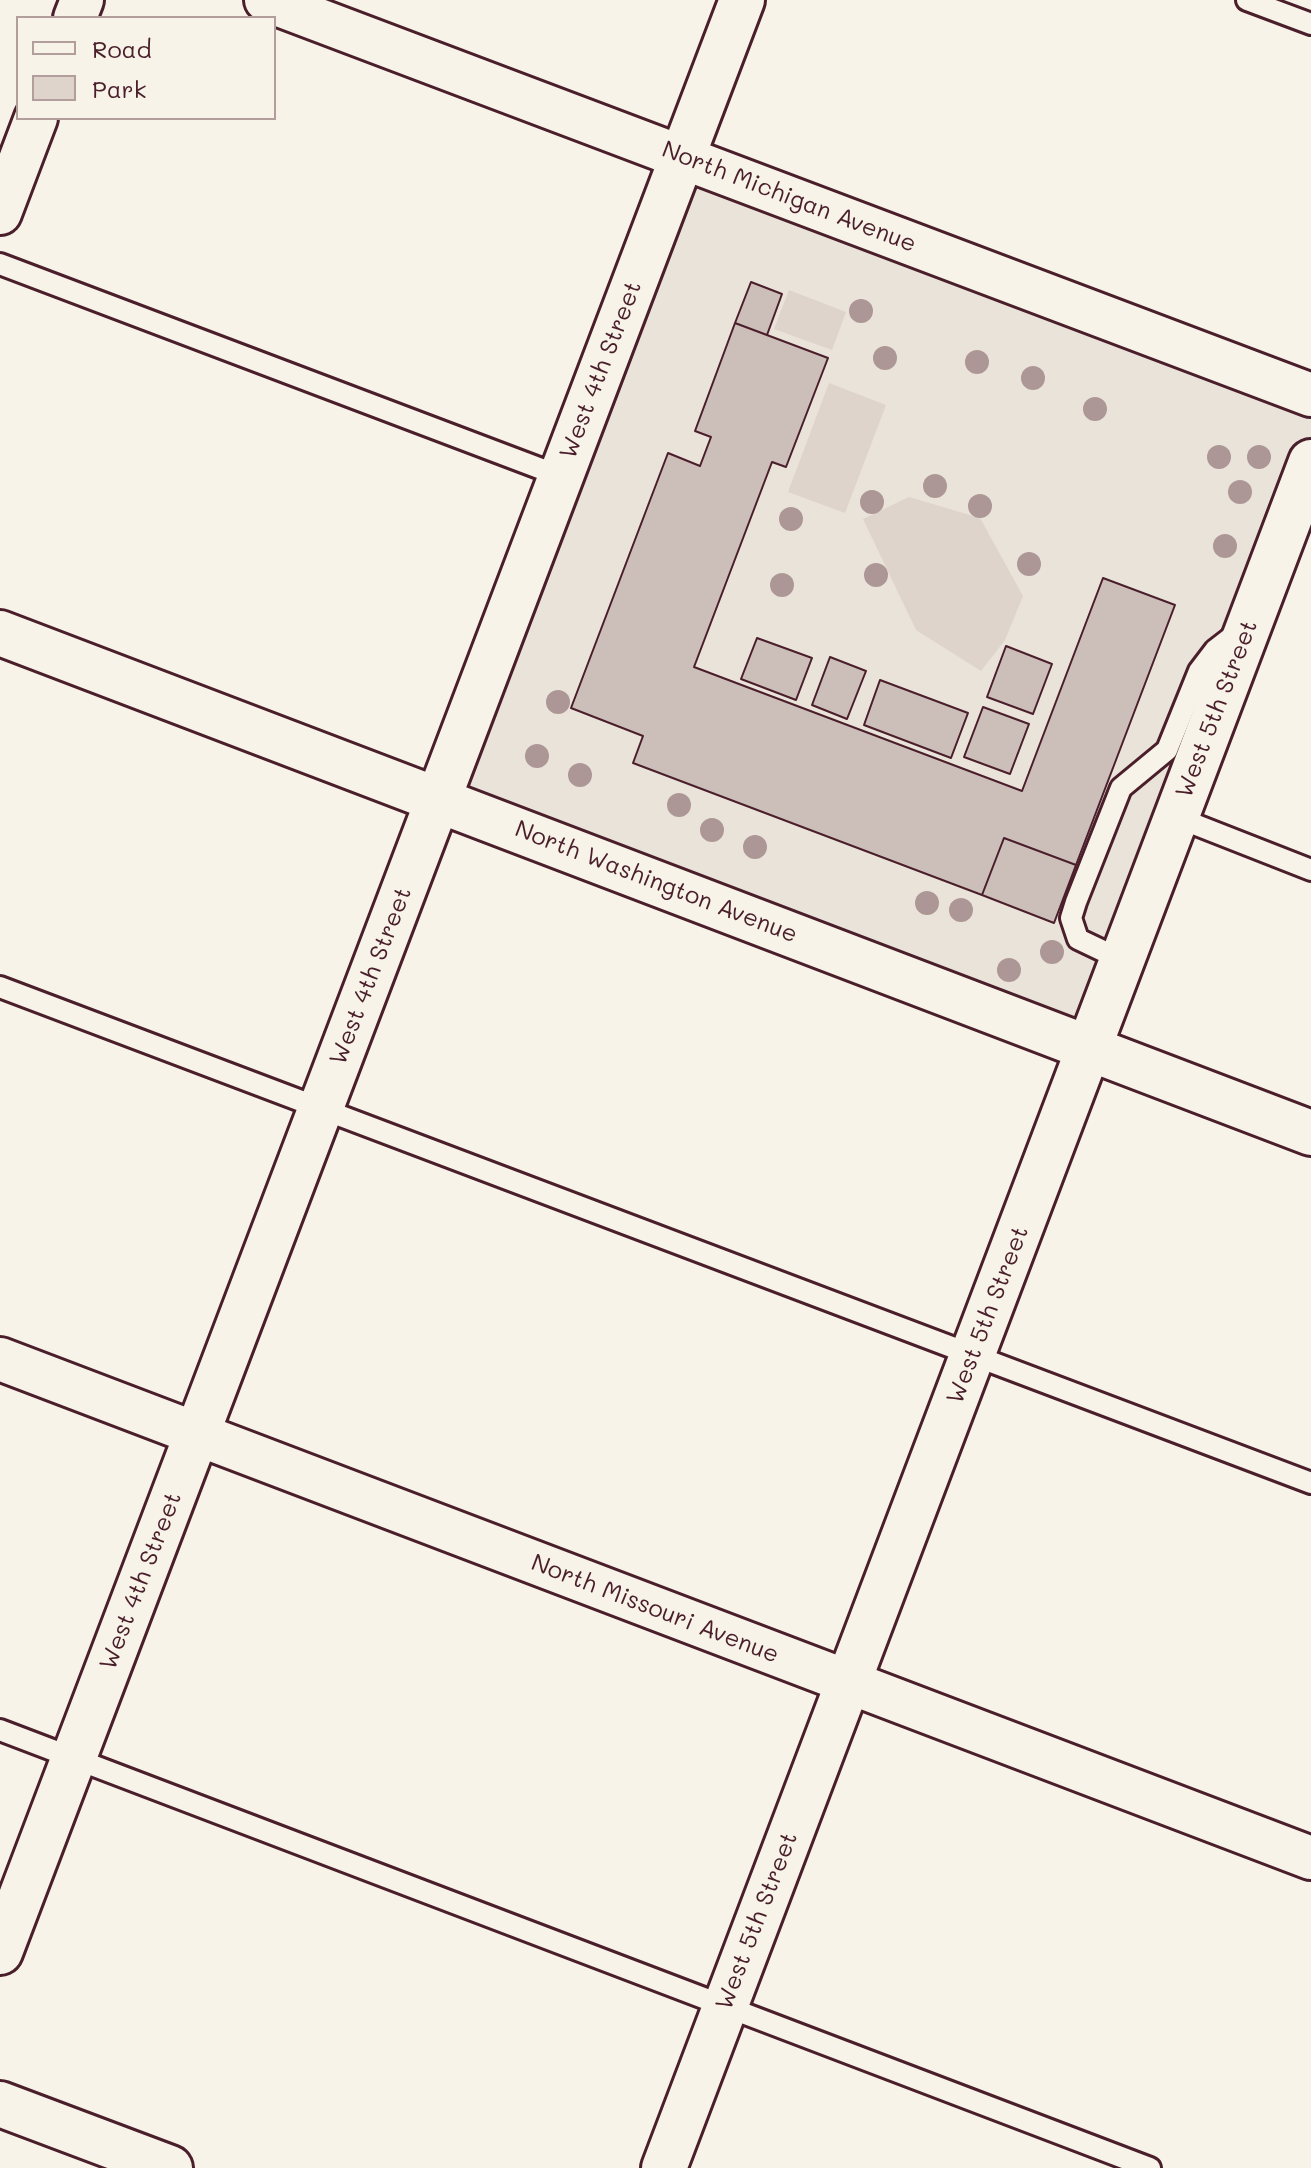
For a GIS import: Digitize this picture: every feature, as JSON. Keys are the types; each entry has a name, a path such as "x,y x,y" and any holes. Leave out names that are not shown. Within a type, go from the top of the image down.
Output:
{"street":[{"name":"North Michigan Avenue","path":"266,0 1311,395"},
{"name":"West 4th Street","path":"0,1952 742,0"},
{"path":"0,213 35,120"},
{"name":"West 5th Street","path":"664,2168 1311,462"},
{"name":"North Washington Avenue","path":"0,633 1311,1133"},
{"name":"North Missouri Avenue","path":"0,1359 1311,1858"},
{"path":"0,2104 170,2168"}],"lane":[{"path":"1247,0 1311,24"},
{"path":"0,264 560,476"},
{"path":"1122,960 1083,944 1072,930 1071,918 1110,808 1121,788 1156,762 1173,741 1206,660 1250,624"},
{"path":"1176,817 1311,870"},
{"path":"0,987 1311,1483"},
{"path":"0,1730 1150,2168"}],"shaded area":[{"path":"681,156 1311,395 1311,462 1089,1048 438,799"}],"green space":[{"path":"789,290 846,312 832,350 774,329"},
{"path":"829,383 886,405 845,513 788,492"},
{"path":"909,497 980,518 1023,596 1005,640 981,671 916,630 863,519"}],"building":[{"path":"751,282 782,294 767,335 735,323"},
{"path":"735,323 828,358 786,467 772,462 694,667 1022,791 1103,578 1175,605 1076,865 1004,838 982,895 633,763 643,736 571,708 668,453 700,466 711,437 695,431"},
{"path":"757,638 812,658 796,700 741,679"},
{"path":"1006,646 1052,664 1033,714 987,697"},
{"path":"830,657 866,671 847,719 812,705"},
{"path":"880,680 968,713 951,758 864,725"},
{"path":"983,707 1029,724 1010,774 964,757"},
{"path":"1004,838 1076,865 1054,923 982,895"}]}
